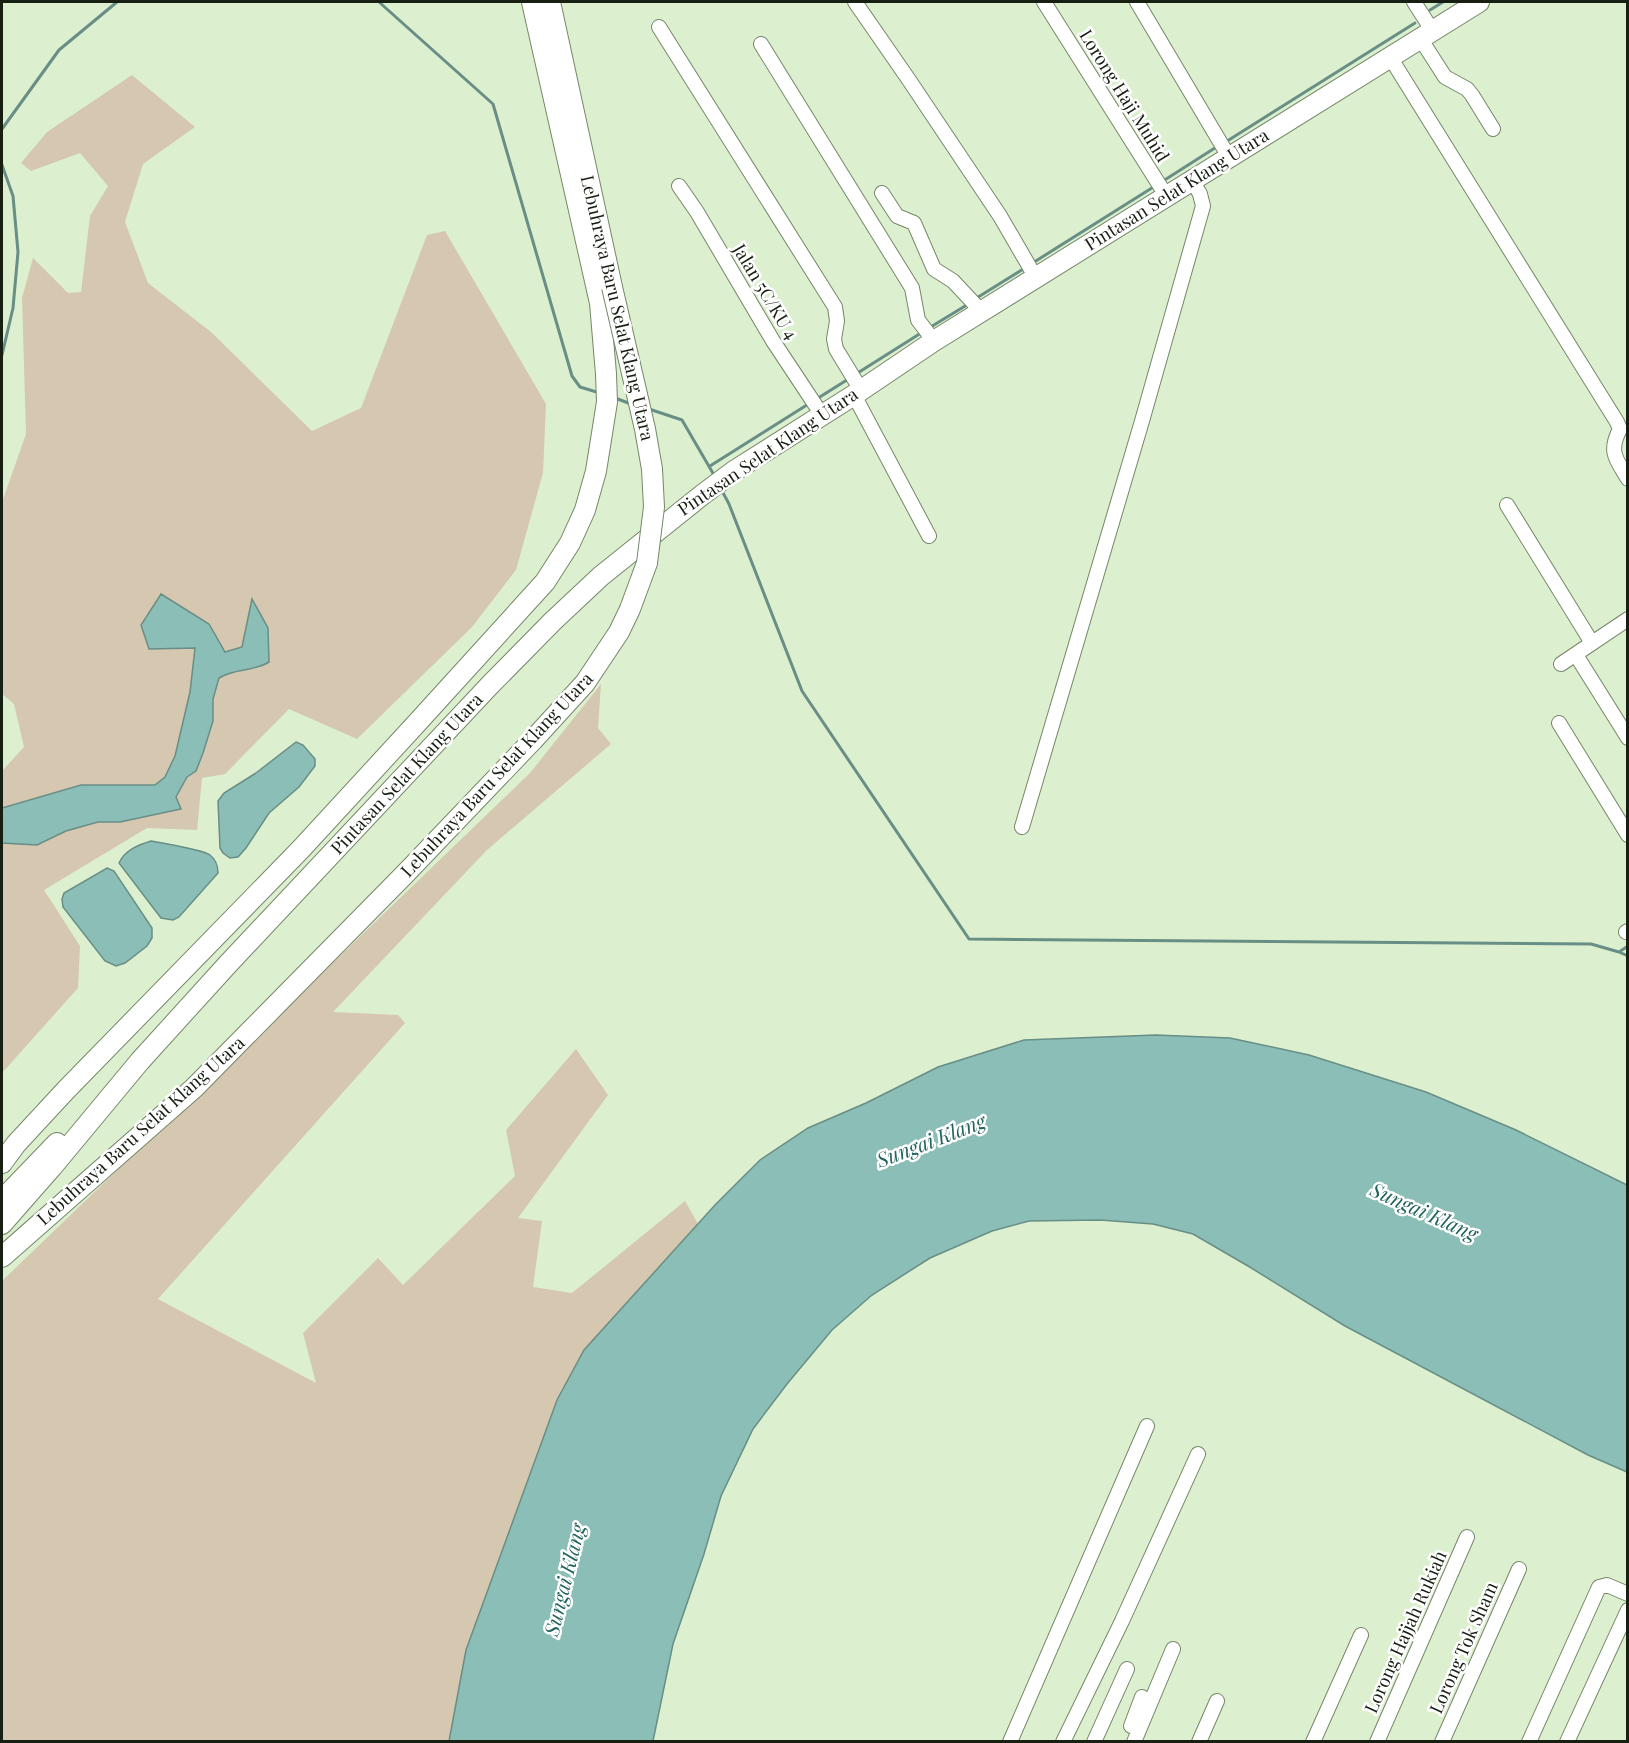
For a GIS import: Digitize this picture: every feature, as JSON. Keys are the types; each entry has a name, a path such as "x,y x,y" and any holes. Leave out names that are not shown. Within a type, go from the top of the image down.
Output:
{"highway":[{"name":"Lebuhraya Baru Selat Klang Utara","path":"2,1163 16,1144 66,1090 316,832 416,724 545,582 570,543 585,510 596,471 607,402 606,374 600,303 532,2"},
{"name":"Lebuhraya Baru Selat Klang Utara","path":"2,1257 194,1088 405,874 585,683 619,632 630,609 647,563 654,507 652,469 549,2"},
{"name":"Pintasan Selat Klang Utara","path":"140,1061 228,964 553,621 600,576 702,495 734,471 822,415 855,385 929,334 979,308 1031,270 1192,180 1224,149 1390,57 1479,2"},
{"name":"Lebuhraya Baru Selat Klang Utara","path":"2,1224 140,1061"},
{"path":"2,1200 46,1153 140,1061"}],"street":[{"path":"855,2 1000,216 1031,270"},
{"name":"Lorong Haji Muhid","path":"1044,2 1164,194"},
{"path":"1137,2 1224,149"},
{"path":"1414,2 1445,77 1467,89 1493,129"},
{"path":"659,27 835,307 836,349 929,536"},
{"path":"761,44 912,288 918,320 929,334"},
{"path":"1390,57 1617,422 1620,429 1613,450 1615,458 1628,479"},
{"path":"1022,827 1203,206 1200,194 1192,180"},
{"name":"Jalan 5C/KU 4","path":"679,186 697,212 773,341 822,415"},
{"path":"882,193 897,216 914,223 934,269 953,281 979,308"},
{"path":"1507,505 1592,643"},
{"path":"1561,664 1628,620"},
{"path":"1576,655 1628,738"},
{"path":"1559,723 1628,835"},
{"path":"1010,1742 1147,1426"},
{"path":"1063,1742 1122,1621 1198,1454"},
{"name":"Lorong Hajjah Rukiah","path":"1377,1742 1467,1537"},
{"name":"Lorong Tok Sham","path":"1442,1742 1519,1569"},
{"path":"1528,1742 1599,1587 1607,1585 1628,1594"},
{"path":"1567,1742 1628,1611"},
{"path":"1313,1742 1361,1635"},
{"path":"1134,1742 1173,1649"},
{"path":"1094,1742 1127,1669"},
{"path":"1125,1742 1142,1697"},
{"path":"1199,1742 1217,1701"}],"shaded area":[{"path":"132,75 195,127 143,164 125,222 148,283 211,332 312,431 361,408 427,235 445,231 546,404 543,473 516,570 472,627 357,739 289,709 225,774 202,778 197,830 147,828 44,890 80,946 78,988 2,1073 2,843 37,845 66,831 98,822 120,822 180,809 176,797 187,777 196,771 203,753 213,721 213,699 219,678 228,672 260,668 252,600 242,647 225,652 209,624 195,647 190,692 175,756 165,777 155,785 81,785 2,808 2,771 24,747 14,704 2,694 2,502 26,434 22,298 33,258 68,293 81,292 90,216 108,186 80,153 31,171 21,163 47,132"},
{"path":"601,684 598,728 611,744 487,850 333,1012 398,1015 405,1023 158,1299 316,1383 303,1333 378,1258 403,1285 515,1176 506,1130 576,1049 608,1095 518,1218 542,1221 533,1287 572,1293 685,1201 698,1224 584,1350 557,1400 466,1650 449,1741 2,1742 2,1281 530,773"}],"water":[{"path":"161,594 209,624 225,652 242,647 252,599 268,628 269,662 219,678 213,699 213,721 203,753 196,771 187,777 176,797 181,809 120,822 98,822 66,831 37,845 2,843 2,808 81,785 155,785 165,777 175,756 190,692 195,648 149,649 141,625"},
{"path":"296,742 303,745 315,759 315,766 299,787 269,813 238,857 230,858 220,848 218,801 224,793 256,773"},
{"path":"151,841 206,853 217,865 218,873 179,917 173,920 161,918 119,863 128,851"},
{"path":"107,868 114,871 152,928 152,938 147,946 125,963 116,966 105,961 63,907 62,899 64,893"},
{"name":"Sungai Klang","path":"1156,1035 1230,1038 1309,1055 1426,1092 1516,1130 1627,1185 1627,1472 1588,1455 1345,1326 1193,1234 1153,1224 1100,1220 1029,1221 992,1231 930,1258 872,1295 832,1330 753,1429 721,1496 673,1644 653,1741 449,1741 466,1650 557,1400 584,1350 715,1205 760,1160 808,1128 866,1103 938,1067 1024,1040"}],"waterway":[{"path":"2,129 59,50 117,2"},
{"path":"379,2 493,104 572,376 580,387 600,393"},
{"path":"1430,10 1443,2"},
{"path":"1224,143 1415,23"},
{"path":"1163,181 1218,146"},
{"path":"2,165 13,196 18,252 13,308 2,355"},
{"path":"1031,264 1155,186"},
{"path":"975,299 1025,268"},
{"path":"929,328 970,303"},
{"path":"856,374 921,333"},
{"path":"815,400 850,378"},
{"path":"615,398 631,404"},
{"path":"710,466 810,403"},
{"path":"649,409 682,420 714,475"},
{"path":"721,489 729,504 802,691 969,939 1591,944 1628,956"},
{"path":"1619,952 1628,946"}]}
